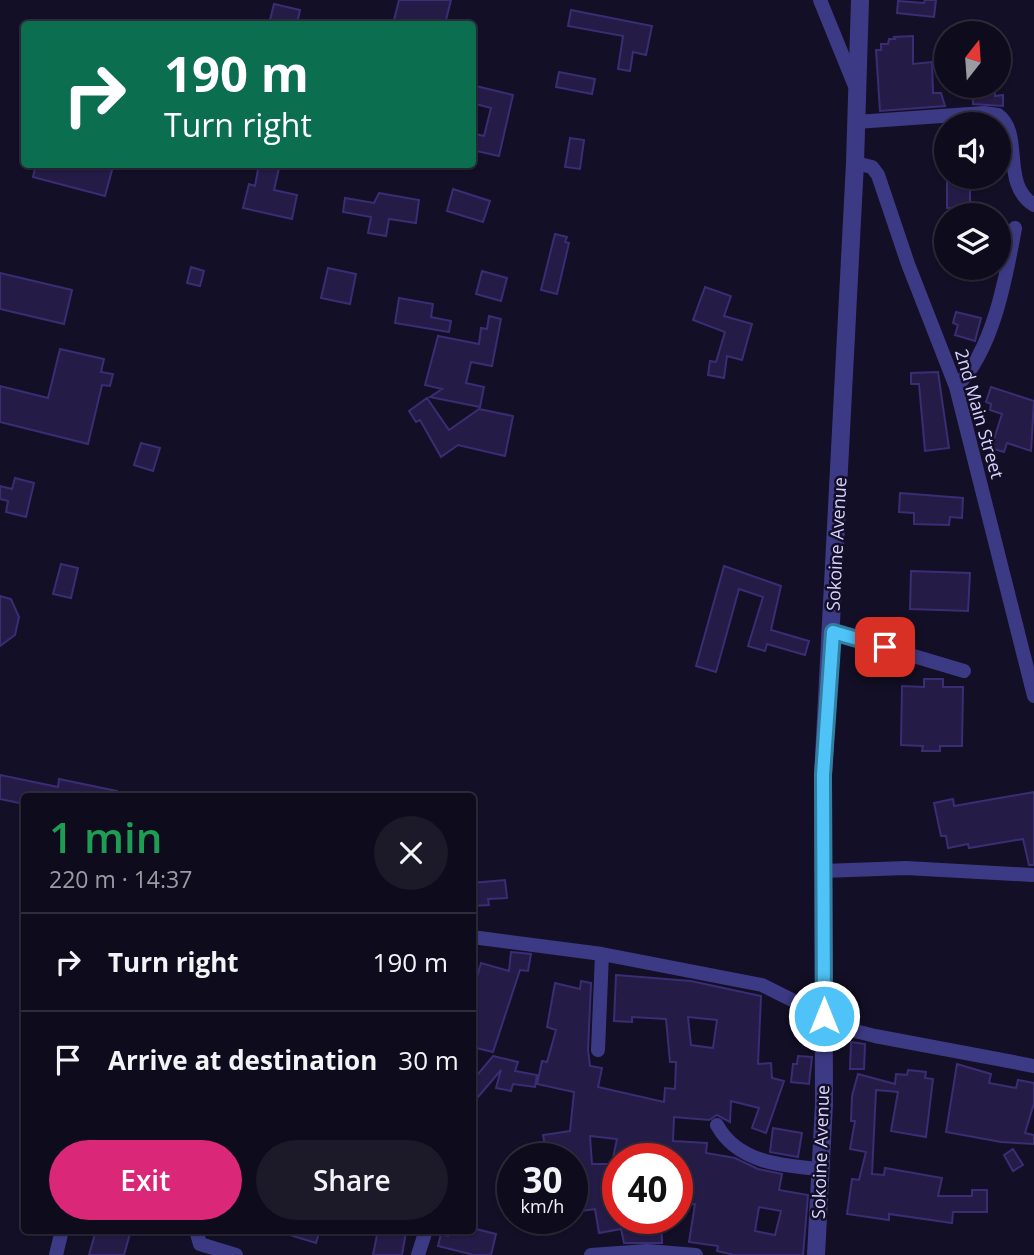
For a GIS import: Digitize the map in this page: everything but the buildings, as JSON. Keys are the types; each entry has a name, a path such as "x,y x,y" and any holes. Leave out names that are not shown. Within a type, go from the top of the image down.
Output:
{"street":[{"path":"820,0 855,86"},
{"name":"Sokoine Avenue","path":"816,1255 824,1019 823,775 833,632 860,0"},
{"path":"856,122 984,113 998,115 1007,127 1014,173 1021,195 1034,205"},
{"name":"2nd Main Street","path":"855,163 872,167 878,175 908,264 956,387 1034,696"},
{"path":"956,387 974,367 982,350 1004,281 1015,228"},
{"path":"833,632 964,671"},
{"path":"823,871 906,867 1032,875"},
{"path":"476,938 602,954 762,985 824,1019 875,1036 1034,1066"},
{"path":"598,1049 602,954"},
{"path":"717,1125 725,1140 739,1151 782,1165 820,1168"},
{"path":"56,1255 61,1234"},
{"path":"197,1234 200,1244 236,1255"},
{"path":"418,1255 425,1234"},
{"path":"591,1255 647,1251 696,1255"}],"route":[{"path":"824,1016 823,775 833,632 885,647"}]}
